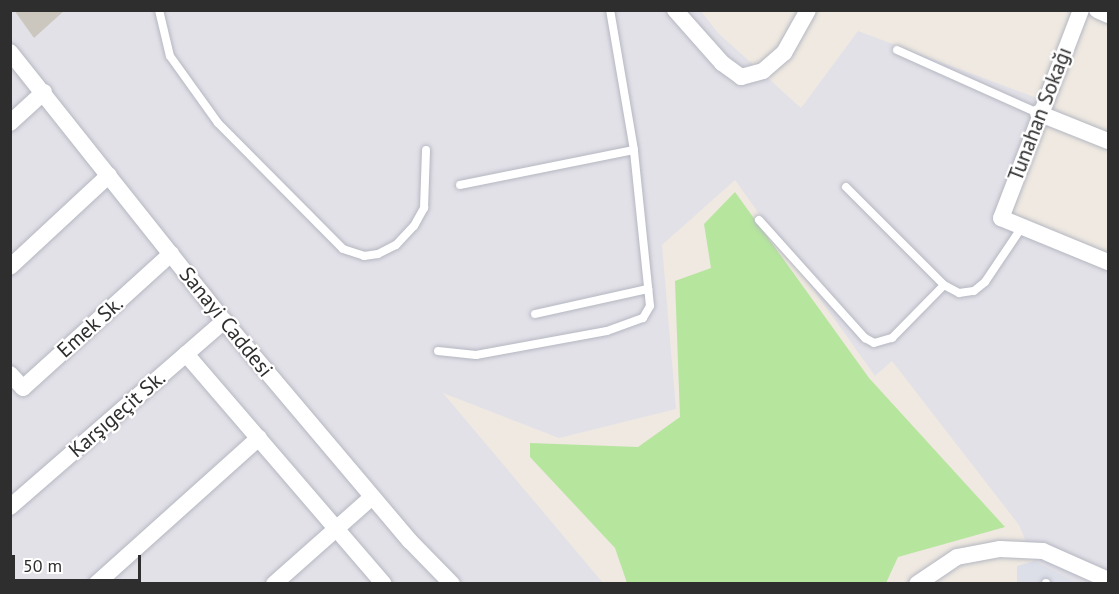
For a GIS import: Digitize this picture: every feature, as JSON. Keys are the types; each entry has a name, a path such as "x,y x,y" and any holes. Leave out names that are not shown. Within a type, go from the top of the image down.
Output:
{"street":[{"path":"675,10 722,63 741,77 763,71 784,53 808,10"},
{"name":"Tunahan Sokağı","path":"1022,226 1001,218 1038,113 1081,10"},
{"path":"1097,10 1108,15"},
{"name":"Sanayi Caddesi","path":"10,52 224,321 372,497 452,584"},
{"path":"10,123 44,92"},
{"path":"1038,113 1108,141"},
{"path":"10,267 109,175"},
{"path":"1022,226 1108,262"},
{"name":"Emek Sk.","path":"10,374 23,388 171,254"},
{"name":"Karşıgeçit Sk.","path":"10,507 224,321"},
{"path":"186,354 384,584"},
{"path":"96,584 259,438"},
{"path":"274,584 372,497"},
{"path":"917,584 957,557 1000,549 1043,551 1108,580"}],"lane":[{"path":"159,10 170,56 218,123 343,249 364,256 378,254 396,245 414,226 424,208 426,150"},
{"path":"438,351 476,355 607,331 643,318 650,306 634,150 610,10"},
{"path":"897,50 1038,113"},
{"path":"460,185 634,150"},
{"path":"846,187 944,285 959,293 974,291 998,265 1022,226"},
{"path":"759,220 869,341 879,344 892,338 944,285"},
{"path":"535,314 648,289"}],"shaded area":[{"path":"10,11 701,11 718,33 801,108 858,31 1045,101 1003,216 1108,258 1108,583 1077,583 1034,561 1019,525 892,361 875,376 735,180 662,245 676,409 559,438 443,393 603,583 11,583"},
{"path":"1034,561 1077,583 1017,583 1017,566"}],"green space":[{"path":"735,192 869,378 1005,527 898,557 886,583 627,583 615,548 530,457 530,443 638,447 680,417 675,281 711,268 704,224"}],"building":[{"path":"14,10 65,10 34,38"}]}
